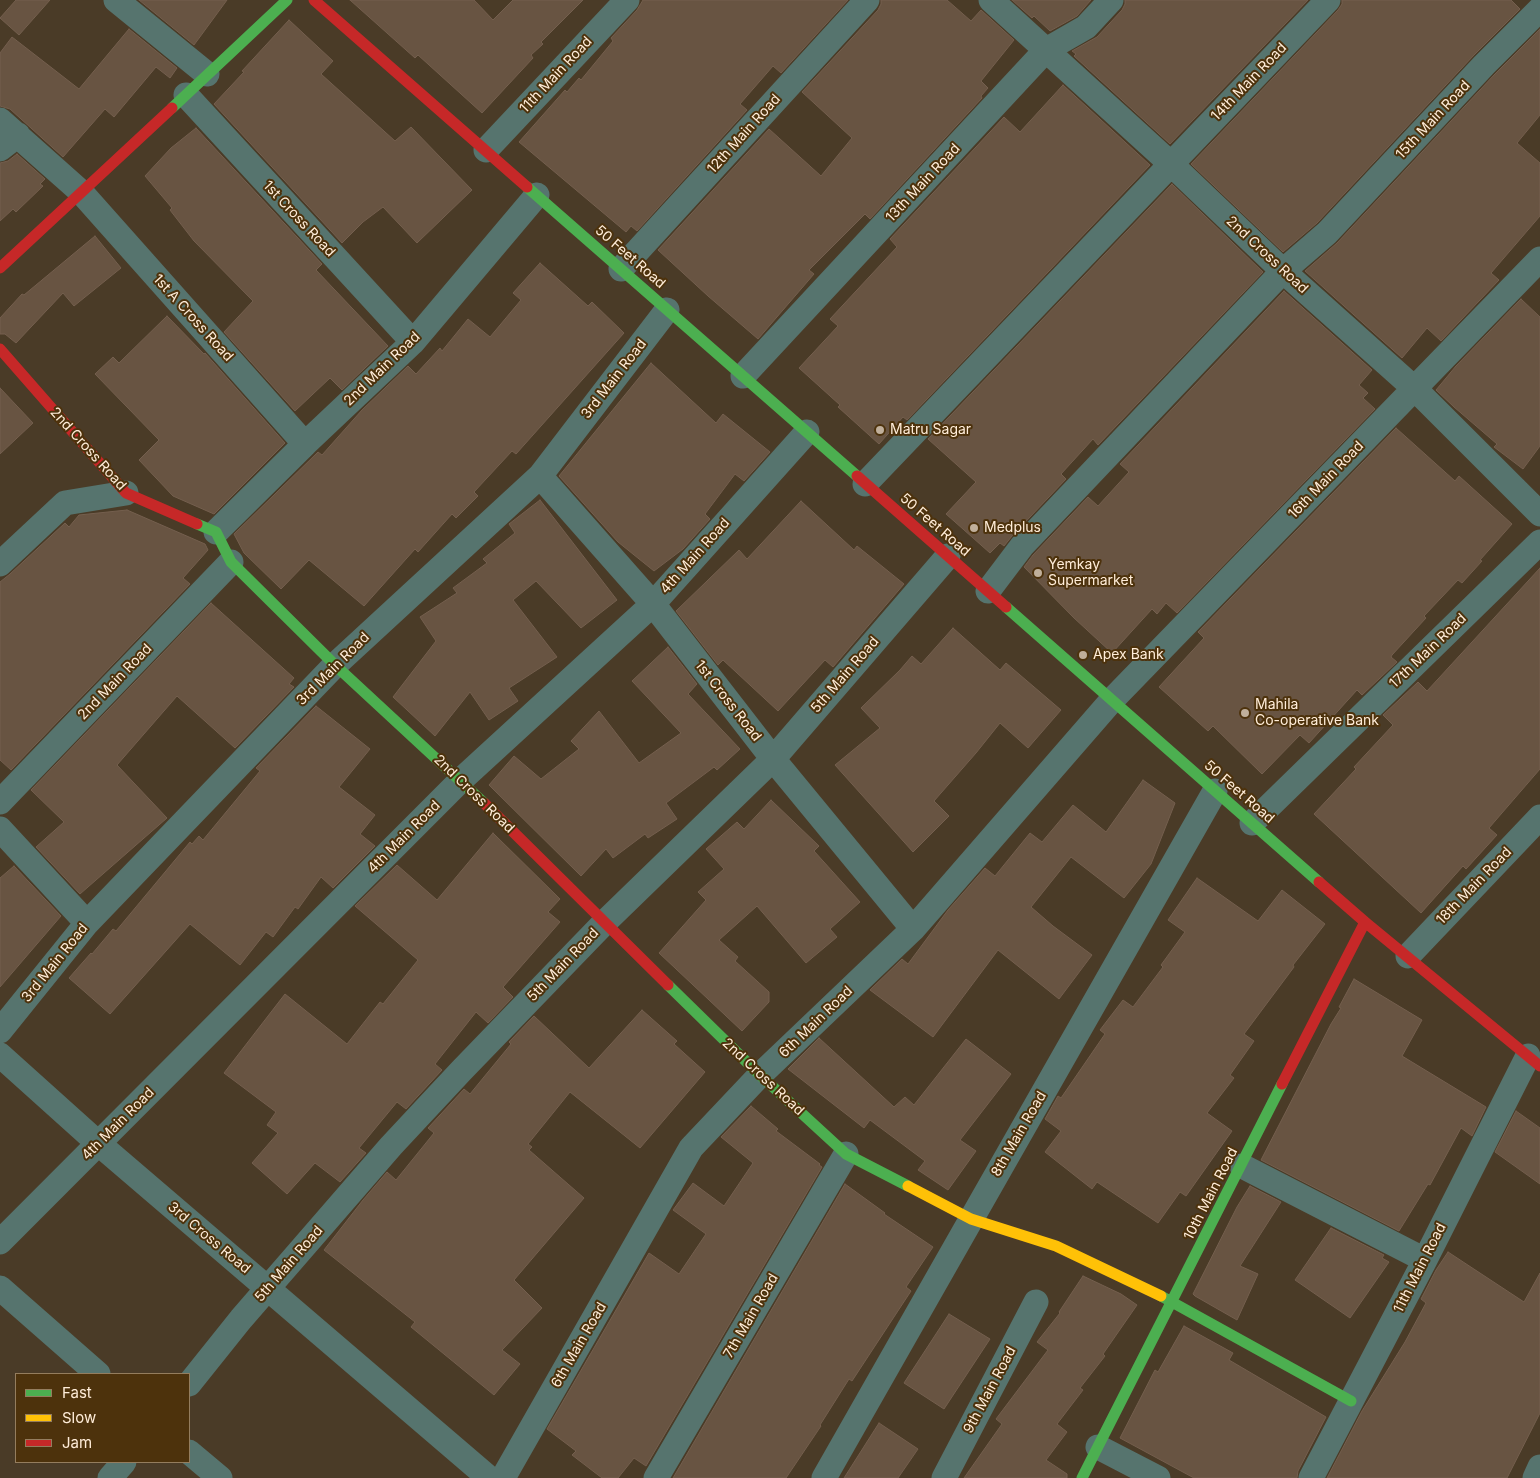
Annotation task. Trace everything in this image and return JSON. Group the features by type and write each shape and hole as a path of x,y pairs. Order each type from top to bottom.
{"street":[{"path":"116,0 207,74"},
{"path":"0,268 287,0"},
{"name":"50 Feet Road","path":"314,0 1365,922 1534,1061"},
{"name":"11th Main Road","path":"486,150 627,0"},
{"name":"12th Main Road","path":"621,269 867,0"},
{"name":"2nd Cross Road","path":"991,0 1170,164 1283,271 1415,388 1540,514"},
{"name":"13th Main Road","path":"743,376 1046,50 1086,26 1111,0"},
{"name":"14th Main Road","path":"865,484 1328,0"},
{"name":"15th Main Road","path":"988,591 1022,546 1283,271 1327,233 1540,9"},
{"name":"1st Cross Road","path":"186,95 413,342"},
{"path":"6,135 81,192"},
{"name":"1st A Cross Road","path":"81,192 305,444"},
{"name":"2nd Main Road","path":"216,532 305,444 413,342 536,195"},
{"name":"16th Main Road","path":"1112,700 1540,259"},
{"name":"3rd Main Road","path":"0,1030 87,924 335,665 540,476 667,310"},
{"name":"2nd Cross Road","path":"0,349 126,493 216,532 230,562 335,665 461,780 760,1075 846,1154 970,1219"},
{"name":"4th Main Road","path":"0,1242 461,780 653,604 807,432"},
{"name":"1st Cross Road","path":"540,476 653,604 772,759 913,929"},
{"path":"0,564 65,503 126,493"},
{"name":"17th Main Road","path":"1252,823 1540,542"},
{"name":"5th Main Road","path":"190,1383 241,1319 391,1146 605,922 772,759 948,556"},
{"name":"2nd Main Road","path":"0,802 230,562"},
{"name":"6th Main Road","path":"503,1478 691,1148 760,1075 913,929 1112,700"},
{"name":"8th Main Road","path":"824,1478 1215,791"},
{"name":"18th Main Road","path":"1408,956 1540,817"},
{"path":"0,829 87,924"},
{"name":"10th Main Road","path":"1082,1478 1365,922"},
{"name":"3rd Cross Road","path":"0,1054 98,1144 489,1478"},
{"name":"11th Main Road","path":"1311,1478 1425,1260 1534,1061"},
{"name":"7th Main Road","path":"656,1478 846,1154"},
{"path":"1242,1166 1425,1260"},
{"path":"970,1219 1056,1246 1173,1302 1351,1401"},
{"path":"0,1288 97,1373"},
{"name":"9th Main Road","path":"944,1478 1036,1302"},
{"path":"1098,1447 1158,1478"},
{"path":"190,1453 220,1478"},
{"path":"110,1478 123,1463"},
{"path":"1535,1478 1540,1467"}],"building":[{"path":"16,0 50,0 19,35 0,18"},
{"path":"139,0 227,0 194,45"},
{"path":"350,0 474,0 493,20 513,0 583,0 541,42 543,44 531,55 533,58 482,113 418,55 415,58"},
{"path":"643,0 848,0 781,73 773,66 740,104 747,110 637,231 631,226 626,232 519,142 565,90 567,92 579,78 581,80 613,41 611,38 637,10"},
{"path":"881,0 947,0 971,21 981,10 1014,40 981,81 988,88 981,96 982,98 870,219 865,214 809,270 814,274 758,339 658,250 769,129 821,176 852,138 802,92 878,10"},
{"path":"1012,0 1091,0 1077,16 1050,31 1034,16 1032,18"},
{"path":"1125,0 1308,0 1170,144 1074,56 1076,54 1072,51 1097,37 1122,10"},
{"path":"1342,0 1511,0 1520,9 1474,55 1317,223 1283,252 1191,164 1338,10"},
{"path":"289,20 333,61 321,74 395,141 411,127 472,190 417,243 383,207 363,222 342,243 214,104"},
{"path":"129,29 177,68 170,78 156,67 114,117 105,109 63,157 10,109 0,106 0,53 12,37 79,89"},
{"path":"1540,29 1540,115 1517,143 1540,163 1540,216 1491,273 1499,280 1441,341 1427,328 1402,358 1305,271 1337,243 1494,75"},
{"path":"1063,85 1150,165 907,420 903,417 879,444 799,368 838,326 830,319 897,247 890,239 1004,117 1020,132"},
{"path":"196,128 322,264 316,270 388,346 342,390 330,378 295,411 224,332 253,301 194,241 170,210 172,208 145,176 171,148"},
{"path":"17,154 45,179 40,184 43,186 16,212 13,209 0,221 0,163 8,161"},
{"path":"1172,184 1263,272 1098,445 1093,439 1061,474 1066,479 1004,546 1000,543 990,553 946,514 976,482 928,439"},
{"path":"95,236 121,268 74,306 63,293 16,343 5,334 0,334 0,318 22,294 24,295"},
{"path":"540,263 588,306 592,302 624,333 516,454 512,451 474,492 478,496 456,518 452,514 418,552 415,549 364,606 309,560 281,589 244,553 234,534 318,452 322,455 362,410 408,366 416,374 440,348 442,351 468,319 490,337 521,300 513,293"},
{"path":"1284,291 1372,370 1359,385 1368,393 1363,398 1375,409 1177,613 1166,603 1157,614 1152,609 1112,653 1074,618 1024,567 1088,497 1098,506 1129,472 1120,464"},
{"path":"1521,299 1540,317 1540,446 1523,469 1494,447 1497,444 1436,390 1456,366"},
{"path":"167,316 205,353 285,443 214,514 173,496 139,460 159,440 95,374 113,357 119,363"},
{"path":"651,363 716,423 723,414 770,452 744,481 735,474 705,514 710,519 683,549 654,571 618,542 559,476"},
{"path":"0,388 33,423 0,454"},
{"path":"1396,428 1455,481 1459,476 1512,524 1462,583 1458,580 1424,616 1426,618 1392,655 1391,657 1397,662 1362,695 1357,690 1309,743 1300,735 1262,774 1213,726 1208,731 1159,687 1204,638 1198,632"},
{"path":"540,500 617,600 581,628 536,581 513,600 557,657 509,688 518,701 489,720 470,692 435,736 393,697 436,641 420,617 457,593 453,588 487,563 483,559 515,533 509,524"},
{"path":"801,501 854,550 857,546 904,584 833,667 825,660 778,711 723,660 718,665 676,611 739,550 747,559"},
{"path":"127,510 205,544 208,550 183,578 190,584 11,770 0,760 0,582 65,523 69,527 79,515"},
{"path":"1540,568 1540,769 1489,828 1497,835 1466,869 1463,866 1421,913 1314,814 1356,769 1354,767 1393,725 1383,715 1418,682 1427,691"},
{"path":"211,603 294,678 289,684 294,687 235,748 177,696 117,765 167,818 80,894 36,847 64,822 31,790"},
{"path":"953,628 1000,670 1006,663 1061,710 1028,748 1000,723 934,801 949,816 913,852 835,765 880,728 861,708 912,656 921,664"},
{"path":"668,647 697,684 688,694 740,749 717,770 714,767 666,803 677,819 648,838 645,834 613,858 606,849 581,876 489,785 514,756 541,779 579,749 571,741 599,711 639,763 681,733 632,681"},
{"path":"316,706 370,749 339,787 375,815 360,834 375,846 333,888 321,877 298,909 295,907 273,937 266,932 240,965 190,924 110,1014 69,978 113,929 116,931 190,842 192,844 199,836 203,840 260,771 256,768"},
{"path":"1143,780 1175,803 1151,864 1124,898 1071,857 1031,907 1092,955 1059,999 998,950 933,1037 870,990 902,959 908,964 948,910 985,868 995,876 1030,833 1042,842 1073,805 1106,832"},
{"path":"771,800 819,846 814,851 860,902 830,929 837,937 806,963 757,906 719,940 738,957 735,961 769,992 769,1002 742,1031 659,953 706,900 698,892 724,869 706,849 737,822 744,829"},
{"path":"493,833 560,899 548,912 560,922 503,987 513,997 488,1023 476,1012 435,1064 442,1070 406,1109 397,1102 359,1148 366,1153 340,1182 315,1163 287,1194 252,1163 278,1133 267,1125 276,1112 224,1073 285,994 347,1044 380,1002 383,1004 418,960 355,906 397,865 437,900"},
{"path":"14,866 61,916 0,987 0,878"},
{"path":"1197,878 1258,921 1282,890 1325,924 1244,1034 1254,1041 1230,1075 1234,1078 1207,1113 1232,1131 1186,1196 1180,1192 1158,1223 1097,1182 1092,1189 1045,1152 1061,1131 1045,1119 1058,1096 1061,1098 1105,1034 1100,1030 1123,1000 1133,1007 1163,967 1161,965 1185,932 1168,920"},
{"path":"1354,979 1422,1020 1402,1056 1486,1107 1472,1136 1461,1128 1430,1185 1428,1184 1399,1231 1261,1160 1341,1008 1339,1007"},
{"path":"642,1010 677,1041 674,1044 705,1072 640,1148 570,1092 528,1144 532,1147 529,1150 584,1198 514,1280 542,1308 502,1350 520,1364 494,1395 411,1327 415,1322 324,1250 387,1172 396,1180 434,1133 428,1128 464,1089 470,1094 511,1044 509,1042 534,1016 589,1068"},
{"path":"819,1038 894,1107 905,1097 914,1105 966,1039 1011,1074 960,1140 976,1151 948,1190 918,1170 925,1161 870,1120 864,1128 788,1069"},
{"path":"751,1106 778,1129 776,1131 822,1167 646,1466 634,1458 618,1478 602,1478 572,1455 576,1451 547,1429 649,1253 679,1274 706,1234 673,1210 693,1183 724,1206 753,1163 721,1137"},
{"path":"1516,1111 1540,1128 1540,1184 1495,1152"},
{"path":"845,1184 884,1214 933,1247 906,1287 911,1291 852,1381 849,1379 821,1426 786,1478 673,1478"},
{"path":"1250,1186 1281,1202 1240,1266 1258,1274 1237,1320 1193,1294 1237,1207"},
{"path":"1331,1228 1384,1255 1382,1258 1389,1262 1350,1318 1295,1280"},
{"path":"1448,1252 1524,1302 1540,1273 1540,1413 1507,1478 1327,1478 1362,1411 1405,1342 1426,1303 1421,1299"},
{"path":"1083,1276 1121,1294 1137,1305 1103,1354 1105,1356 1080,1388 1083,1390 1057,1424 1067,1432 1046,1460 1067,1474 1067,1478 964,1478 1002,1424 996,1419 1048,1350 1037,1342 1060,1313"},
{"path":"949,1314 990,1339 944,1409 904,1383"},
{"path":"1184,1326 1233,1353 1229,1360 1326,1417 1298,1471 1297,1478 1194,1478 1120,1438 1155,1370 1158,1372"},
{"path":"879,1423 918,1449 898,1478 844,1478"}],"traffic: fast":[{"path":"172,108 287,0"},
{"path":"527,187 857,476"},
{"path":"197,524 216,532 231,562 335,665 484,803"},
{"path":"1006,607 1319,882"},
{"path":"668,985 760,1075 846,1154 908,1186"},
{"path":"1082,1478 1282,1084"},
{"path":"1161,1296 1351,1401"}],"traffic: slow":[{"path":"908,1186 971,1219 1056,1246 1161,1296"}],"traffic: jam":[{"path":"314,0 527,187"},
{"path":"0,268 172,108"},
{"path":"0,349 126,493 197,524"},
{"path":"857,476 1006,607"},
{"path":"484,803 668,985"},
{"path":"1319,882 1540,1066"},
{"path":"1282,1084 1365,922"}],"place":[{"name":"Matru Sagar","path":"880,430"},
{"name":"Medplus","path":"974,528"},
{"name":"Yemkay Supermarket","path":"1038,573"},
{"name":"Apex Bank","path":"1083,655"},
{"name":"Mahila Co-operative Bank","path":"1245,713"}]}
